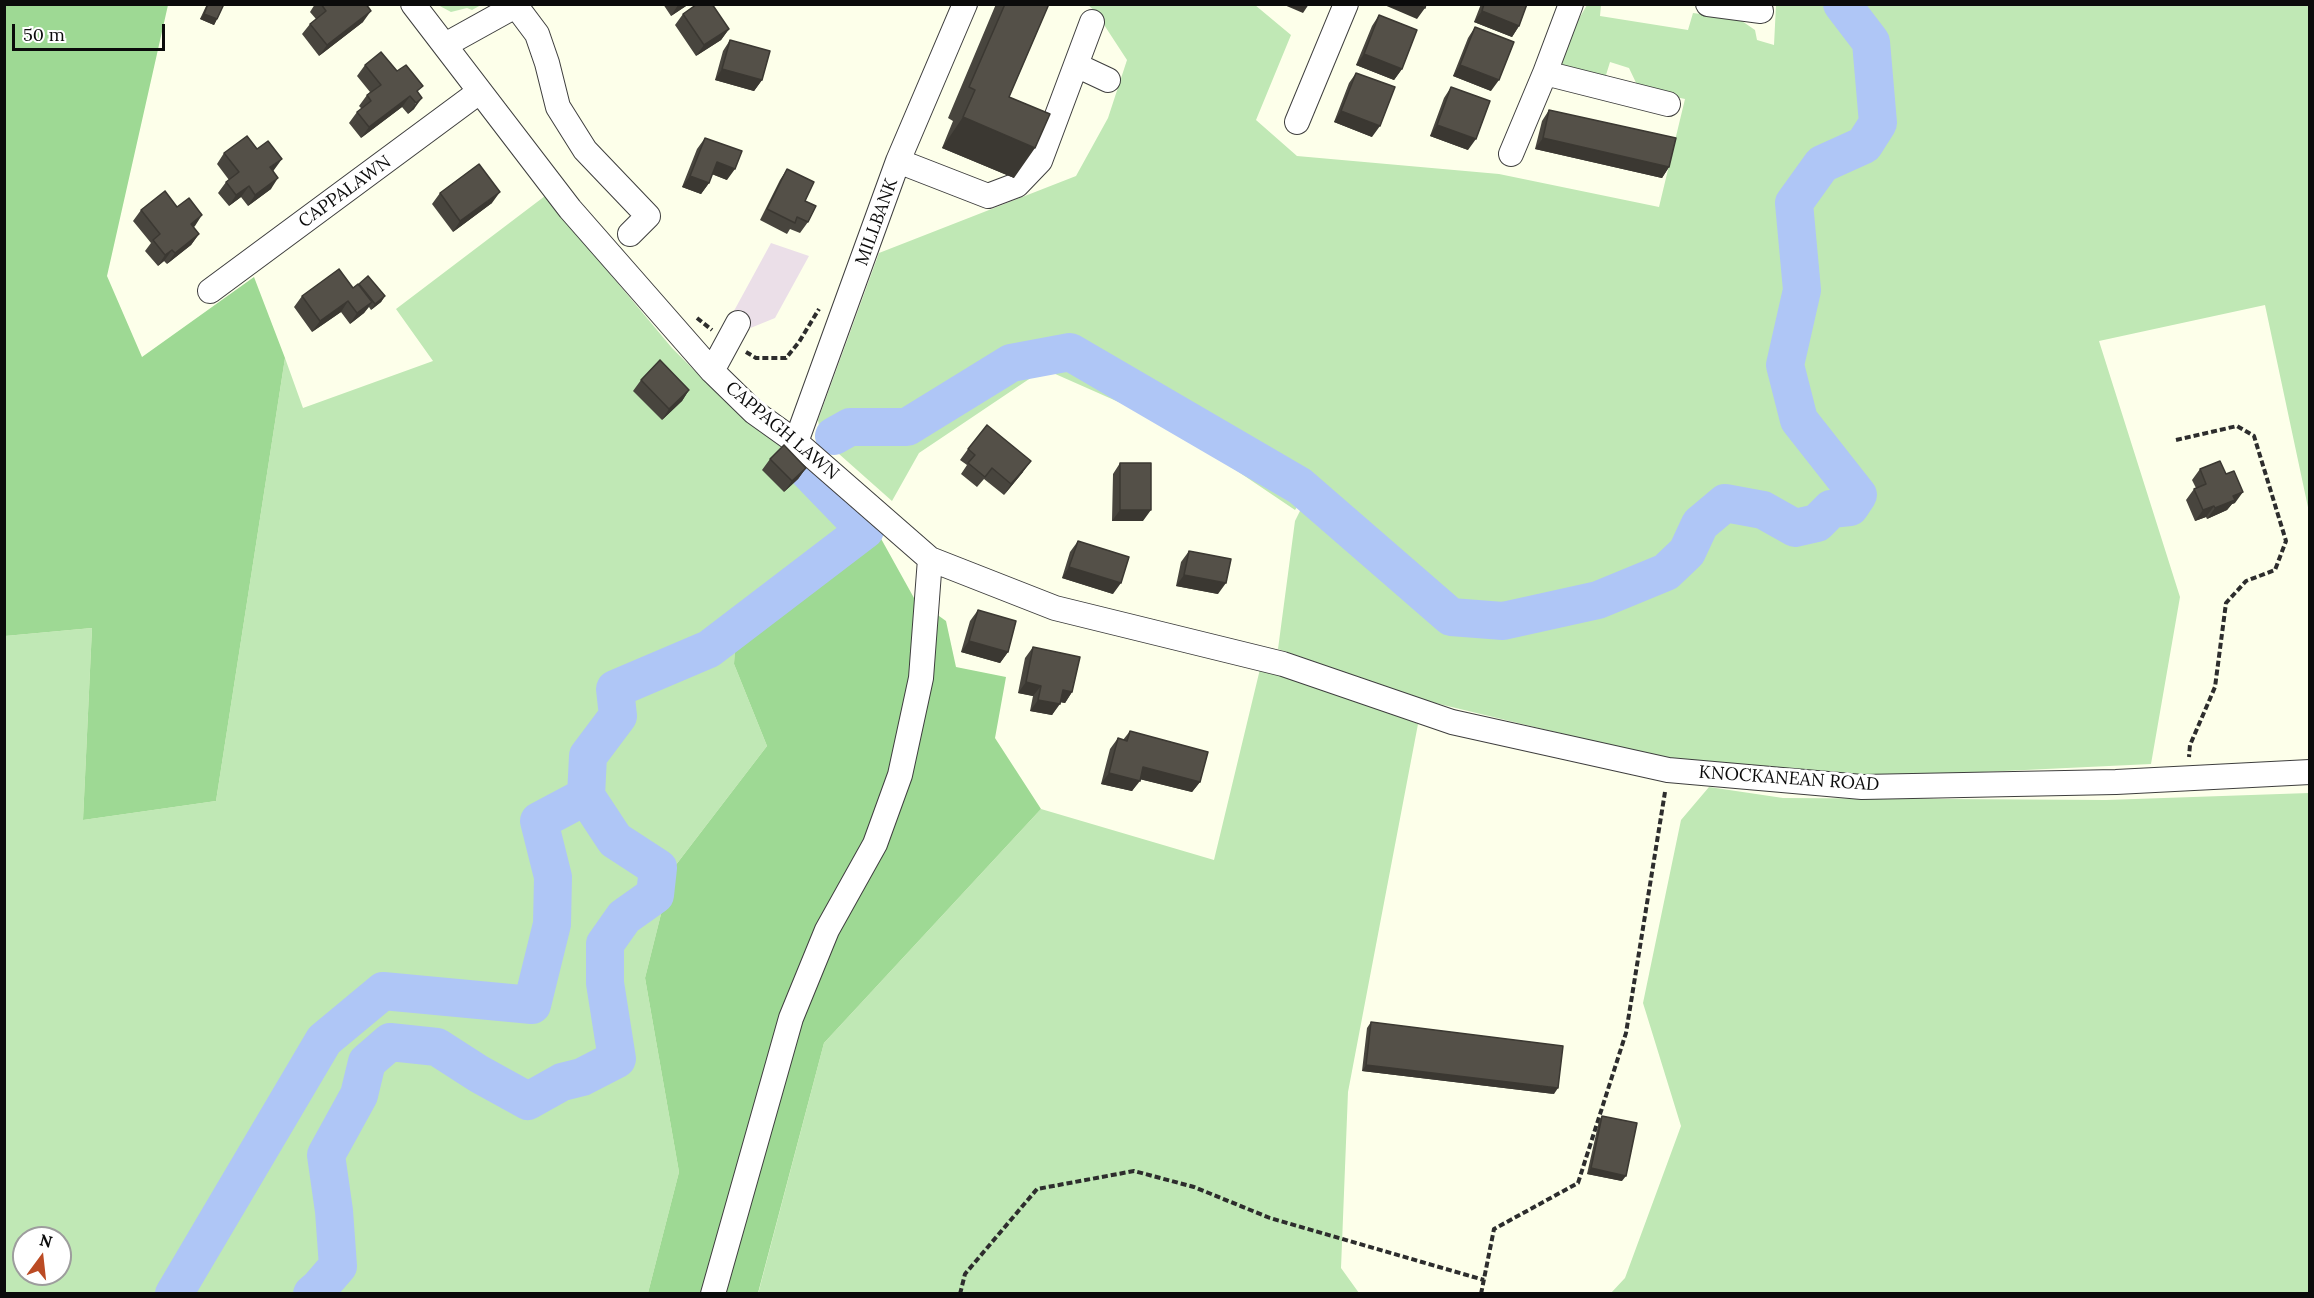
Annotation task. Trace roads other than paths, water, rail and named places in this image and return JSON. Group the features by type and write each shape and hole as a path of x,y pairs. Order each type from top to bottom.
{"street":[{"name":"CAPPAGH LAWN","path":"413,4 570,209 712,372 754,412 796,442 930,559 1055,608 1283,664"},
{"name":"MILLBANK","path":"796,442 898,161 965,4"},
{"path":"1297,122 1346,4"},
{"path":"1511,154 1571,4"},
{"path":"1708,4 1761,11"},
{"path":"445,45 518,5 537,34 548,63 558,107 585,150 648,216 630,234"},
{"path":"898,161 988,196 1017,186 1040,161 1092,22"},
{"path":"1076,65 1108,80"},
{"path":"1545,72 1668,104"},
{"name":"CAPPALAWN","path":"210,291 479,92"},
{"path":"712,372 738,323"},
{"path":"713,1293 791,1018 827,930 875,844 900,775 921,678 930,559"},
{"name":"KNOCKANEAN ROAD","path":"1283,664 1452,722 1668,770 1862,787 2188,778 2310,772"}],"waterway":[{"path":"834,436 850,427 907,427 1011,363 1070,352 1300,486 1451,617 1503,621 1598,600 1666,572 1687,552 1700,524 1725,503 1763,510 1795,528 1817,523 1831,509 1850,507 1858,495 1799,420 1785,365 1802,290 1794,203 1822,164 1864,145 1878,123 1871,42 1842,4"},
{"path":"312,1294 338,1266 334,1211 326,1155 359,1095 367,1062 390,1042 437,1047 528,1101 562,1082 582,1077 617,1059 605,983 605,944 624,917 655,895 658,868 615,840 586,796 588,756 618,716 615,689 709,649 865,530 805,468"},
{"path":"174,1294 324,1040 383,991 532,1005 552,924 553,877 539,821 586,796"}]}
